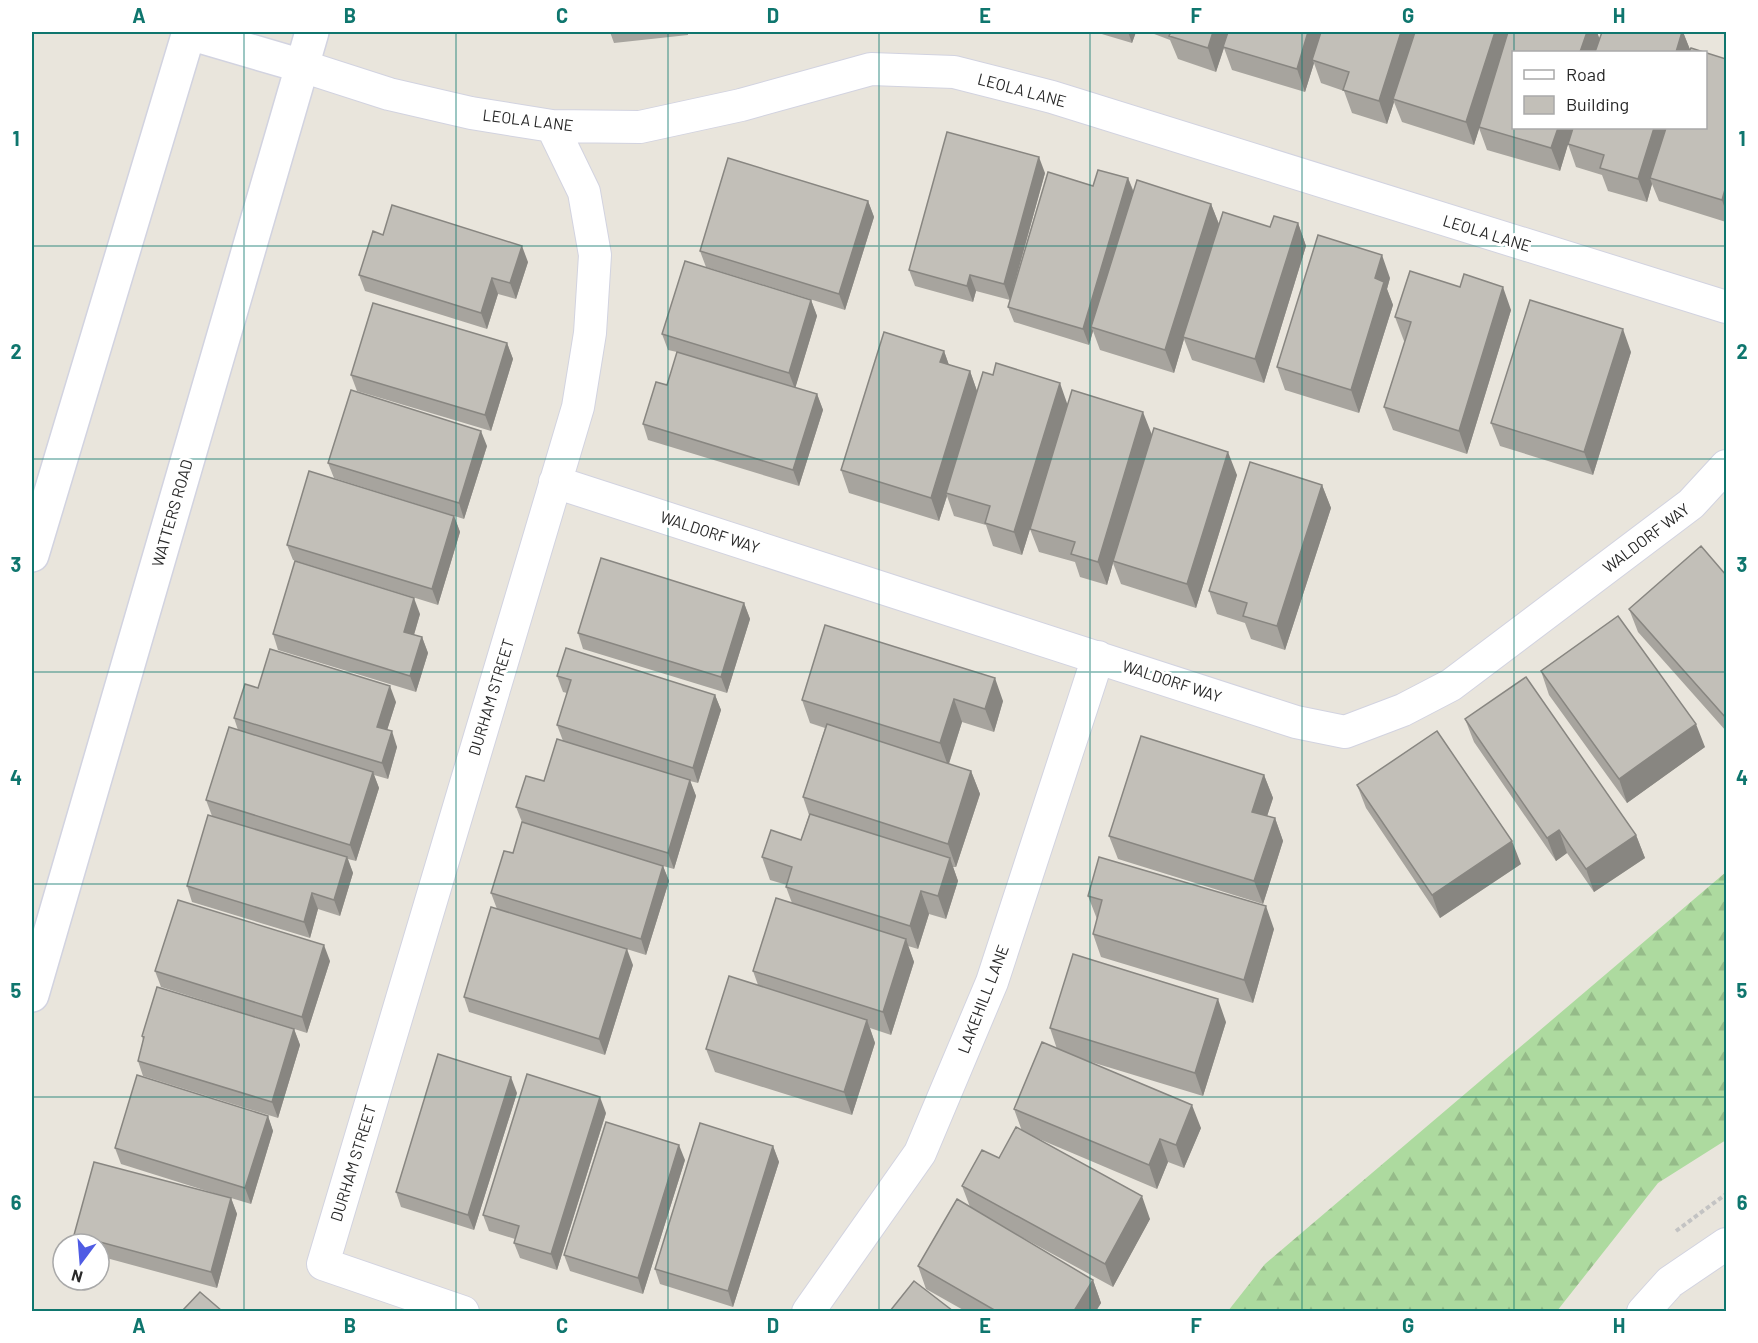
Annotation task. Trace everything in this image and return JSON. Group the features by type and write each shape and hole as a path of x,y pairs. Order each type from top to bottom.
{"main road":[{"path":"32,555 189,32 302,66"},
{"name":"WATTERS ROAD","path":"32,995 312,32"}],"street":[{"name":"LEOLA LANE","path":"302,66 389,94 471,112 552,126 640,127 741,105 871,69 954,72 1052,97 1726,308"},
{"name":"DURHAM STREET","path":"463,1311 323,1264 578,406 590,333 595,255 584,192 552,126"},
{"name":"WALDORF WAY","path":"555,482 1296,722 1345,732 1403,710 1450,685 1691,504 1726,466"},
{"name":"LAKEHILL LANE","path":"808,1311 920,1153 992,982 1098,657"},
{"path":"1642,1311 1670,1282 1726,1244"}],"green space":[{"path":"1726,872 1726,1140 1658,1183 1557,1311 1228,1311 1265,1264"}],"building":[{"path":"1171,32 1213,32 1208,48 1169,36"},
{"path":"1228,32 1308,32 1297,69 1223,47"},
{"path":"1321,32 1401,32 1379,101 1343,90 1349,72 1312,60"},
{"path":"1415,32 1495,32 1466,122 1393,99"},
{"path":"1508,32 1587,32 1580,51 1512,51 1512,129 1558,129 1551,148 1479,127"},
{"path":"1602,32 1682,32 1676,51 1595,51"},
{"path":"1707,53 1726,59 1726,186 1722,200 1650,178 1666,129 1707,129"},
{"path":"1573,129 1654,129 1638,179 1600,168 1604,155 1568,144"},
{"path":"947,132 1039,157 1004,284 970,275 967,286 909,270"},
{"path":"728,158 868,201 839,294 700,251"},
{"path":"1098,170 1128,178 1083,329 1008,307 1048,172 1093,186"},
{"path":"1137,180 1211,204 1165,350 1091,327"},
{"path":"392,205 522,246 510,283 492,278 481,313 359,275 373,231 383,235"},
{"path":"1223,212 1270,227 1274,216 1298,223 1255,359 1183,337"},
{"path":"1318,235 1382,255 1375,278 1384,282 1351,390 1277,367"},
{"path":"685,261 811,300 789,373 662,334"},
{"path":"1410,271 1460,287 1464,274 1503,287 1459,431 1384,407 1411,322 1395,317"},
{"path":"1530,300 1623,329 1584,452 1491,423"},
{"path":"373,303 507,343 485,415 351,375"},
{"path":"884,332 944,351 940,362 970,371 931,498 841,470"},
{"path":"677,352 817,394 793,470 643,424 656,382 667,385"},
{"path":"996,363 1060,383 1014,532 985,523 990,506 946,493 983,372 993,375"},
{"path":"351,390 481,431 459,503 328,463"},
{"path":"1072,390 1143,412 1098,562 1071,554 1075,542 1030,529"},
{"path":"1154,428 1228,452 1187,584 1113,561"},
{"path":"1250,462 1322,485 1277,626 1243,616 1247,603 1209,591"},
{"path":"309,471 454,516 432,589 287,545"},
{"path":"1701,546 1726,575 1726,718 1629,609"},
{"path":"601,558 744,603 721,677 578,633"},
{"path":"295,561 414,598 404,632 422,637 410,676 273,634"},
{"path":"1618,616 1696,724 1619,779 1541,671"},
{"path":"825,625 995,678 985,709 954,699 940,743 802,700"},
{"path":"566,648 715,695 693,768 557,725 571,680 557,676"},
{"path":"270,649 390,686 377,727 392,731 382,763 234,718 245,684 258,688"},
{"path":"1526,677 1636,835 1586,869 1559,830 1547,838 1465,719"},
{"path":"827,724 971,771 948,844 803,797"},
{"path":"229,727 373,772 350,845 206,800"},
{"path":"1437,731 1512,841 1432,895 1357,785"},
{"path":"1141,736 1264,775 1252,812 1275,818 1254,881 1109,836"},
{"path":"557,739 690,780 668,853 516,807 526,776 544,781"},
{"path":"810,814 950,858 938,896 921,891 910,926 786,887 792,867 762,857 771,830 801,840"},
{"path":"208,815 347,857 334,900 312,893 304,922 187,886"},
{"path":"522,822 663,866 641,939 491,893 504,851 513,853"},
{"path":"1099,857 1266,906 1244,980 1093,934 1102,900 1088,896"},
{"path":"776,898 906,939 883,1012 753,971"},
{"path":"178,900 324,945 302,1017 155,971"},
{"path":"491,907 627,949 599,1039 464,997"},
{"path":"1073,954 1218,999 1195,1073 1050,1028"},
{"path":"729,976 867,1020 844,1092 706,1049"},
{"path":"157,987 294,1029 272,1102 138,1061 144,1037 142,1036"},
{"path":"1042,1042 1192,1105 1176,1145 1160,1139 1149,1165 1014,1109"},
{"path":"438,1054 511,1077 468,1215 396,1192"},
{"path":"527,1074 600,1097 551,1254 514,1243 519,1226 483,1215"},
{"path":"137,1075 268,1116 245,1188 115,1148"},
{"path":"606,1122 679,1145 638,1278 564,1255"},
{"path":"700,1123 773,1146 728,1291 655,1269"},
{"path":"1016,1127 1142,1196 1105,1264 962,1186 982,1150 999,1158"},
{"path":"94,1162 231,1198 211,1272 111,1245 111,1232 75,1232"},
{"path":"957,1199 1093,1280 1074,1311 996,1311 918,1266"},
{"path":"914,1281 953,1311 890,1311"},
{"path":"200,1292 222,1311 182,1311"}]}
